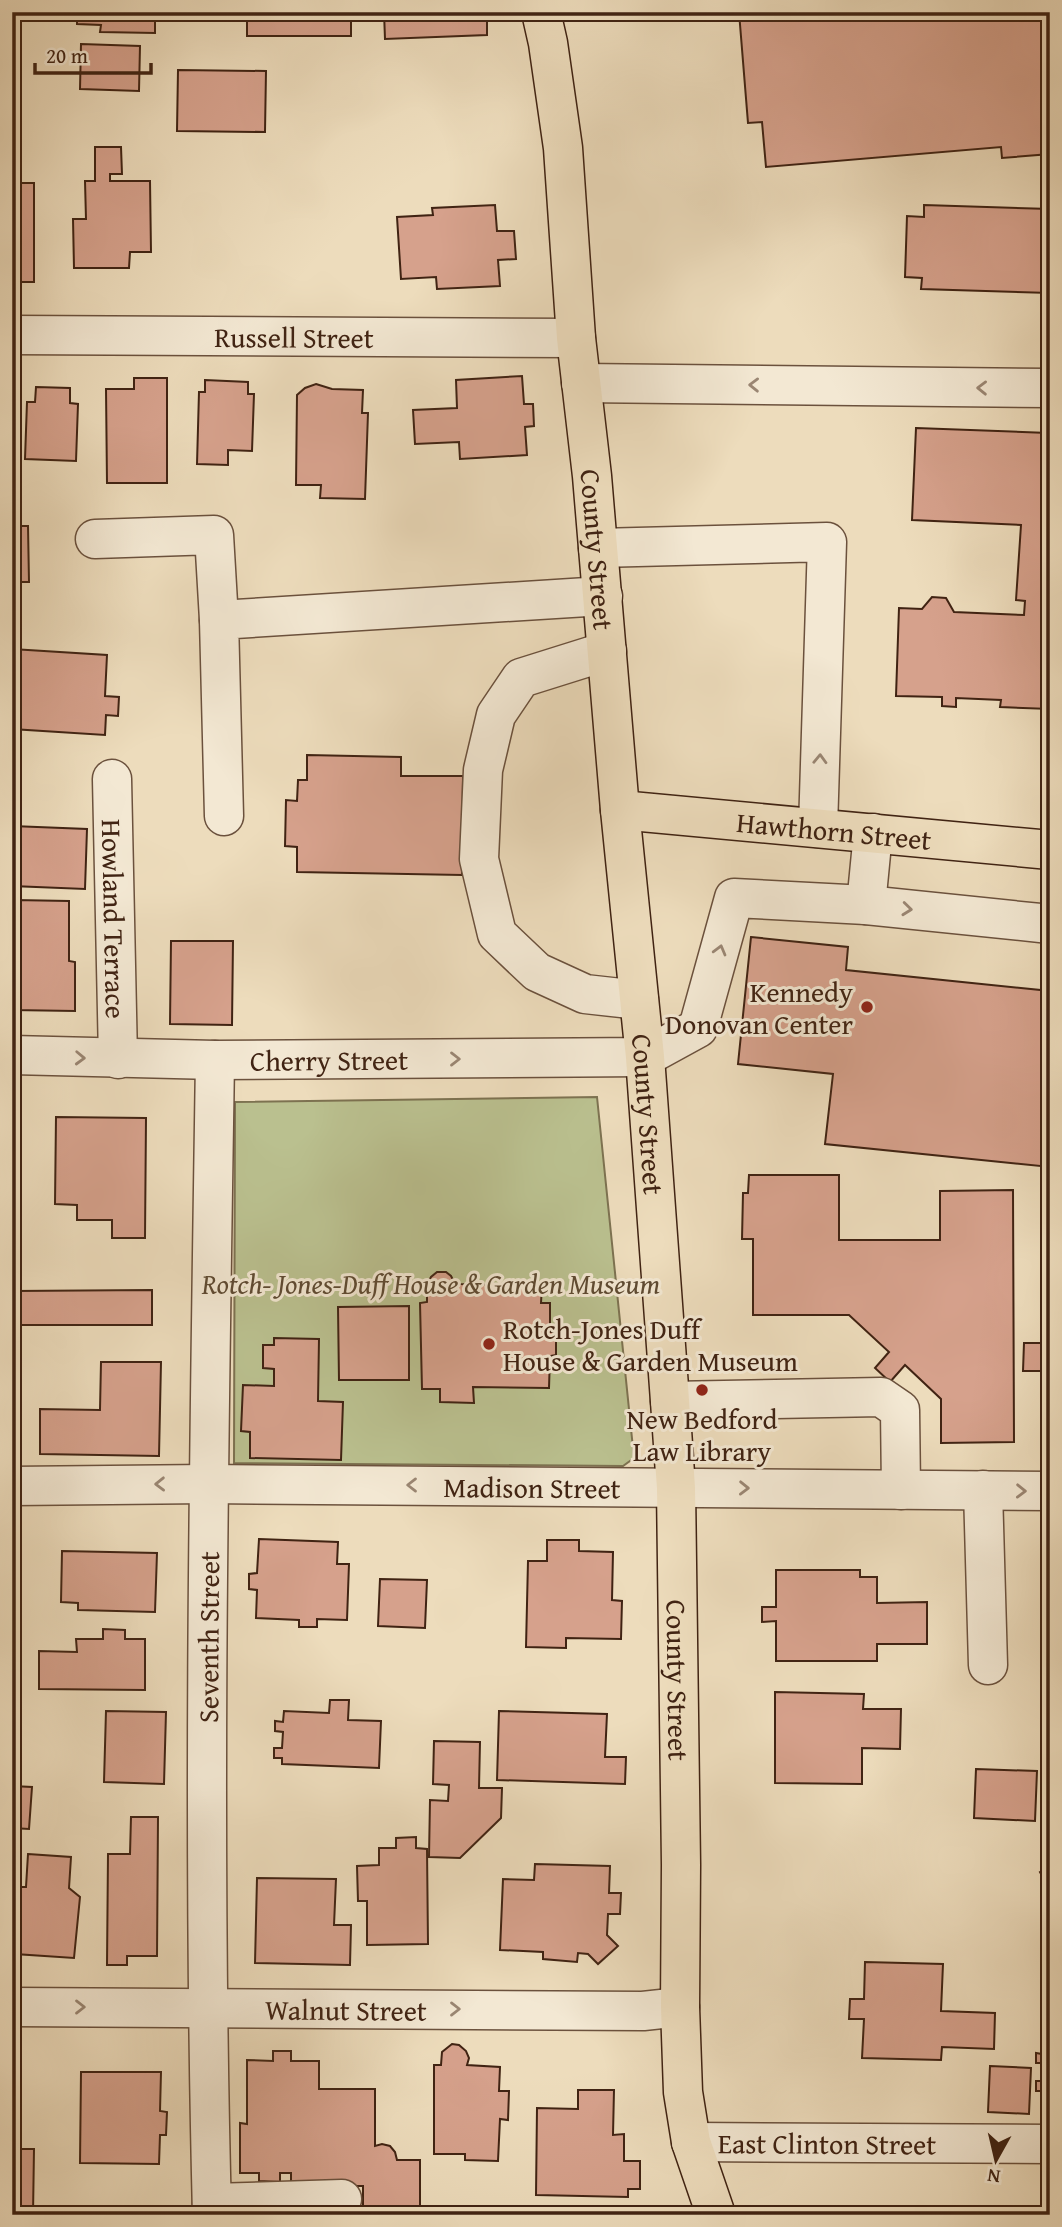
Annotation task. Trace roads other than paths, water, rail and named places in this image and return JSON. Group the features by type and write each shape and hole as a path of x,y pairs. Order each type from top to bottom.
{"main road":[{"name":"County Street","path":"541,12 563,148 576,338 603,596 620,810 645,1057 676,1488 683,2092 691,2142 716,2215"},
{"name":"Hawthorn Street","path":"620,810 1050,850"}],"street":[{"name":"Russell Street","path":"12,335 576,338"},
{"path":"581,383 1050,388"},
{"path":"95,539 214,535 224,816"},
{"path":"598,548 827,542 818,828"},
{"path":"219,620 603,596"},
{"path":"607,651 521,678 496,715 483,770 479,859 497,934 537,972 585,994 639,1000"},
{"name":"Howland Terrace","path":"112,779 118,1059"},
{"path":"866,905 873,833"},
{"path":"645,1057 698,1028 734,898 866,905 1050,924"},
{"name":"Cherry Street","path":"12,1055 215,1060 645,1057"},
{"name":"Seventh Street","path":"212,2209 207,2007 208,1484 215,1060"},
{"path":"670,1401 881,1397 900,1410 901,1490"},
{"name":"Madison Street","path":"12,1486 208,1484 1050,1491"},
{"path":"983,1490 989,1665"},
{"name":"Walnut Street","path":"12,2007 643,2011 680,2007"},
{"name":"East Clinton Street","path":"691,2142 1050,2144"},
{"path":"212,2209 342,2199"}],"place":[{"name":"Kennedy Donovan Center","path":"867,1007"},
{"name":"Rotch-Jones Duff House & Garden Museum","path":"489,1344"},
{"name":"New Bedford Law Library","path":"702,1390"}],"park label":[{"name":"Rotch- Jones-Duff House & Garden Museum","path":"431,1283"}]}
